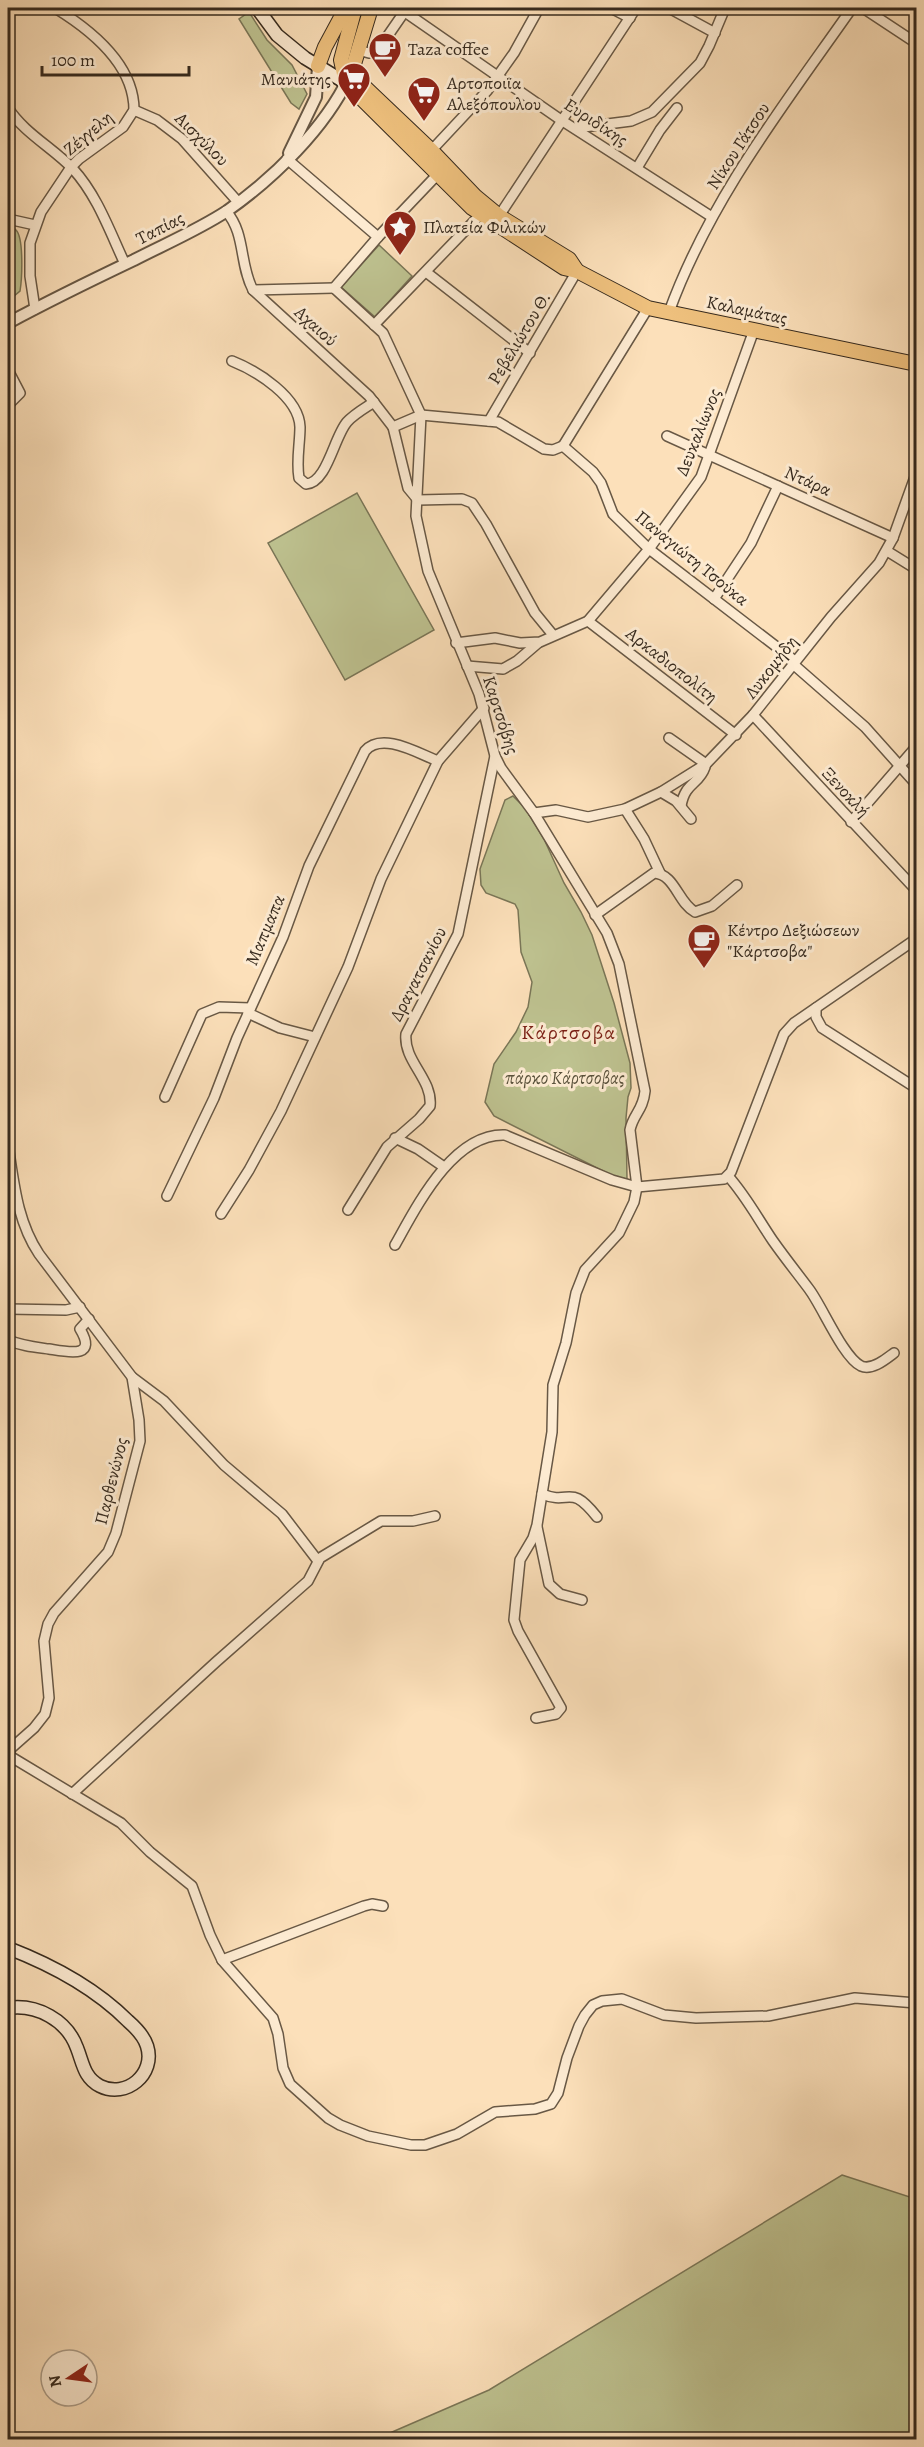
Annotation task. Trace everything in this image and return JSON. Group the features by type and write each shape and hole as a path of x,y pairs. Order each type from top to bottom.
{"main road":[{"name":"Καλαμάτας","path":"257,8 277,36 318,66 346,75 427,154 476,197 500,216 569,259 577,271"},
{"path":"318,66 325,47 346,8"},
{"path":"346,75 342,52 355,8"},
{"path":"346,75 358,50 371,8"},
{"name":"Καλαμάτας","path":"427,154 438,174 480,215 564,268 577,271 648,308 916,364"},
{"path":"8,1948 51,1965 114,2007 145,2040 149,2054 146,2069 141,2077 130,2086 116,2090 101,2087 87,2074 74,2041 59,2022 38,2010 8,2008"}],"street":[{"name":"Ζέγγελη","path":"35,309 29,262 35,225 41,212 71,167 123,128 134,110 131,86 124,73 96,38 55,8"},
{"path":"65,14 74,8"},
{"path":"427,154 480,100 498,76 539,8"},
{"path":"611,8 630,18"},
{"path":"500,216 636,8"},
{"path":"669,8 715,33"},
{"path":"576,128 631,122 648,115 700,63 725,8"},
{"name":"Νίκου Γάτσου","path":"669,312 684,272 737,172 852,8"},
{"path":"862,8 916,43"},
{"path":"358,50 369,53 378,50 406,10"},
{"name":"Ευριδίκης","path":"406,10 561,120 712,217"},
{"name":"Ταπίας","path":"286,159 316,97 318,66"},
{"name":"Ταπίας","path":"8,323 179,238 226,211 310,136 346,75"},
{"path":"8,108 28,130 71,167 92,197 125,264"},
{"path":"637,168 660,130 677,108"},
{"name":"Αισχύλου","path":"134,110 157,120 182,139 238,202"},
{"path":"286,159 378,237"},
{"path":"253,290 334,288 378,237 438,174"},
{"name":"Αχαιού","path":"226,211 236,225 248,279 253,290 374,402 393,427"},
{"path":"374,325 480,215"},
{"path":"8,219 35,225"},
{"name":"Ρεβελιώτου Θ.","path":"489,421 577,271"},
{"path":"426,272 530,353"},
{"name":"Καρτσόβης","path":"334,288 383,333 422,416 417,521 428,571 484,708 495,756 501,768 534,813 607,933 619,964 645,1091 642,1107 632,1122 630,1130 637,1187"},
{"path":"553,635 535,613 486,524 471,503 462,500 418,500 408,488 393,427 422,416 498,422 544,449 553,450 562,446 648,308"},
{"path":"8,314 35,309"},
{"name":"Δευκαλίωνος","path":"588,621 649,549 701,477 754,330"},
{"path":"232,361 250,368 284,395 294,408 300,425 297,470 299,478 306,484 315,482 320,477 346,423 374,402"},
{"path":"8,370 20,393 8,405"},
{"name":"Ντάρα","path":"667,436 892,538"},
{"name":"Παναγιώτη Τσούκα","path":"562,446 593,472 601,483 613,514 649,549 794,662 865,728 916,784"},
{"name":"Λυκομήδη","path":"706,764 753,716 794,662 887,551 916,474"},
{"path":"714,599 751,543 778,486"},
{"path":"887,551 916,569"},
{"path":"467,666 503,669 518,661 540,642 588,621"},
{"name":"Αρκαδιοπολίτη","path":"588,621 736,735"},
{"path":"456,643 495,638 520,643 540,642"},
{"path":"221,1214 249,1170 275,1121 348,967 381,879 438,761 484,708"},
{"name":"Ξενοκλή","path":"753,716 916,890"},
{"path":"669,738 706,764"},
{"name":"Μαπμαπα","path":"167,1196 214,1098 249,1011 283,937 309,866 365,751 372,745 387,743 438,761"},
{"path":"851,822 898,765 916,747"},
{"name":"Δραγατσανίου","path":"348,1210 373,1166 395,1138 419,1119 430,1106 430,1097 426,1087 407,1052 406,1034 458,934 495,756"},
{"path":"534,813 556,810 588,817 624,809 661,792 706,764"},
{"path":"681,806 685,790 703,772 706,764"},
{"path":"661,792 681,806 692,819"},
{"path":"624,809 644,839 660,873 695,912 712,906 737,885"},
{"path":"595,915 651,874 660,873"},
{"path":"395,1245 418,1205 444,1167 470,1146 491,1137 506,1135 612,1180 637,1187 719,1180 728,1176 784,1034 794,1023 916,939"},
{"path":"165,1097 202,1014 219,1007 249,1011 280,1028 315,1037"},
{"path":"816,1008 816,1017 822,1028 916,1088"},
{"path":"395,1138 418,1149 444,1167"},
{"name":"Παρθενώνος","path":"8,1145 18,1206 28,1235 132,1377 140,1441 116,1533 108,1552 54,1613 48,1624 44,1641 49,1688 48,1705 39,1723 8,1753"},
{"path":"728,1176 752,1205 772,1239 810,1290 842,1344 856,1362 870,1367 894,1353"},
{"path":"536,1718 556,1714 561,1708 514,1620 520,1560 533,1538 537,1525 552,1424 553,1385 566,1343 576,1293 585,1269 604,1250 624,1223 634,1202 637,1187"},
{"path":"8,1309 66,1311 80,1307"},
{"path":"8,1340 35,1348 72,1353 81,1351 86,1338 80,1329 89,1319"},
{"path":"132,1377 164,1401 224,1465 282,1514 318,1561"},
{"path":"542,1494 557,1499 570,1495 578,1497 597,1516"},
{"path":"72,1794 224,1654 308,1581 318,1561 381,1521 412,1521 435,1516"},
{"path":"537,1525 549,1584 560,1594 582,1600"},
{"path":"8,1753 121,1823 150,1852 192,1886 222,1960 273,2018 283,2068 290,2084 340,2125 368,2136 411,2145 442,2140 495,2112 535,2109 551,2104 558,2093 567,2058 579,2026 589,2010 602,2001 622,1999 664,2015 696,2018 768,2016 855,1998 916,2003"},
{"path":"222,1960 364,1906 372,1904 383,1906"}],"green space":[{"path":"249,12 267,40 292,65 307,94 299,109 291,103 239,19"},
{"path":"8,225 19,234 22,259 20,291 8,301"},
{"path":"379,245 412,276 375,317 341,287"},
{"path":"357,493 434,630 345,680 268,543"},
{"name":"πάρκο Κάρτσοβας","path":"513,796 525,808 544,839 564,883 581,912 592,935 614,1003 630,1063 631,1088 626,1118 627,1179 615,1177 494,1116 485,1102 494,1064 516,1032 528,1007 532,982 521,952 518,910 515,904 486,893 481,885 480,869 505,800"},
{"path":"842,2175 916,2199 916,2430 914,2439 376,2439 489,2390"}],"place":[{"name":"Taza coffee","path":"385,78"},
{"name":"Μανιάτης","path":"354,108"},
{"name":"Αρτοποιϊα Αλεξόπουλου","path":"424,122"},
{"name":"Πλατεία Φιλικών","path":"400,256"},
{"name":"Κέντρο Δεξιώσεων \"Κάρτσοβα\"","path":"704,969"}],"district":[{"name":"Κάρτσοβα","path":"569,1032"}]}
